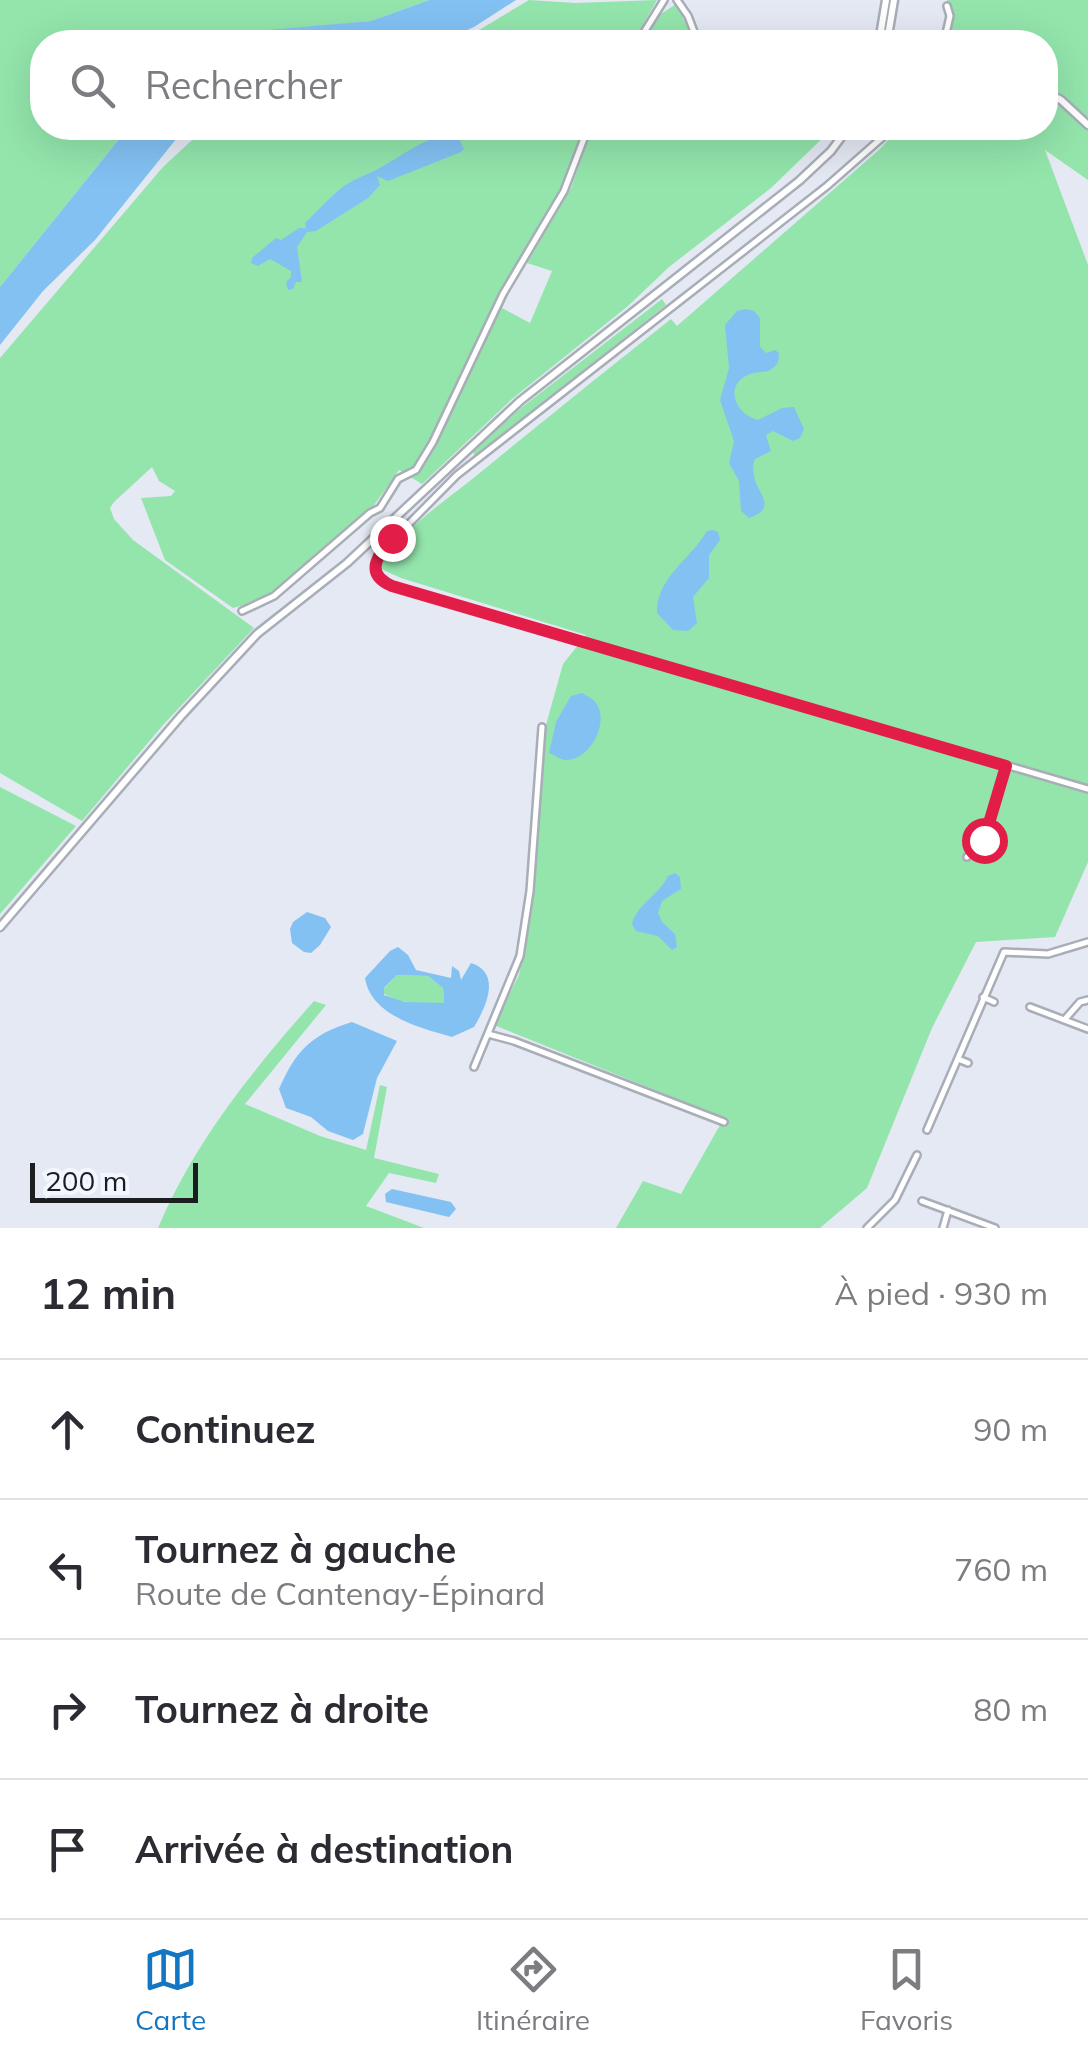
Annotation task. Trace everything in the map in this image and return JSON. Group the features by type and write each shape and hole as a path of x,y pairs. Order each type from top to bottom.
{"main road":[{"path":"882,30 886,0"},
{"path":"890,30 894,0"},
{"path":"1058,99 1088,125"},
{"path":"0,927 239,650 347,562 520,401 799,181 839,140"}],"street":[{"path":"645,30 664,0"},
{"path":"677,0 693,30"},
{"path":"947,6 950,16 947,30"},
{"path":"242,611 274,596 302,574 380,508 398,480 416,470 504,294 564,191 583,140"},
{"path":"879,140 827,186 457,475 378,556 376,574 392,586 1088,790"},
{"path":"474,1068 520,956 530,891 542,727"},
{"path":"967,857 984,840 1006,766"},
{"path":"927,1130 1004,952 1048,954 1088,942"},
{"path":"983,997 994,1002"},
{"path":"1066,1018 1080,1002 1088,1000"},
{"path":"1030,1007 1066,1018 1088,1030"},
{"path":"488,1034 724,1122"},
{"path":"958,1059 968,1063"},
{"path":"867,1228 896,1200 917,1155"},
{"path":"922,1201 996,1228"},
{"path":"943,1228 948,1210"}],"green space":[{"path":"0,0 429,0 371,21 284,30 30,30 30,140 118,140 0,287"},
{"path":"529,0 657,0 640,30 479,30"},
{"path":"947,0 1088,0 1088,180 1045,150 1088,265 1088,862 1055,937 976,942 932,1028 867,1188 820,1228 616,1228 643,1181 681,1194 724,1118 494,1025 519,975 531,914 541,743 563,664 586,635 401,578 383,570 381,565 422,519 671,319 677,326 888,140 1058,140 1058,30 950,30 952,22"},
{"path":"676,4 689,30 651,30 661,14"},
{"path":"192,140 580,140 558,200 505,290 509,293 502,308 530,323 552,271 527,263 571,188 588,140 821,140 771,188 669,267 628,306 512,399 422,484 399,470 372,508 266,599 233,608 165,560 141,498 171,496 175,491 159,481 152,467 114,502 110,508 114,519 133,540 254,628 163,725 82,821 0,773 0,358 163,167"},
{"path":"662,299 666,305 475,457 475,449 521,408"},
{"path":"0,787 76,826 0,914"},
{"path":"397,975 428,976 443,988 444,1004 403,1001 381,992"},
{"path":"314,1001 326,1005 245,1104 320,1136 366,1150 380,1085 387,1087 374,1158 439,1174 436,1183 389,1173 366,1206 424,1228 158,1228 207,1136"}],"water":[{"path":"429,0 516,0 467,30 268,30 371,21"},
{"path":"118,140 175,140 95,240 43,291 0,345 0,287"},
{"path":"460,140 464,149 388,181 377,176 380,185 368,198 316,231 307,232 297,247 302,282 296,282 293,289 288,290 286,282 291,271 270,259 258,266 251,263 276,238 281,240 299,228 306,228 305,223 344,186 424,143"},
{"path":"746,309 760,318 760,347 766,353 779,353 773,368 750,374 736,385 738,406 758,420 782,408 794,407 804,429 800,438 793,441 773,431 766,435 771,451 755,459 753,469 764,507 749,518 741,511 739,481 729,463 734,441 720,400 729,368 725,325 737,311"},
{"path":"713,530 720,540 709,555 709,578 693,597 697,623 688,631 673,630 657,613 662,590 707,531"},
{"path":"582,693 600,711 599,730 582,754 563,759 549,753 556,722 571,696"},
{"path":"675,873 680,877 681,889 662,901 658,913 675,934 677,947 672,950 658,936 636,931 632,924 643,905"},
{"path":"307,912 325,918 331,927 311,953 292,943 290,929"},
{"path":"398,947 416,970 451,978 452,966 459,971 461,980 471,963 481,968 489,991 474,1027 452,1037 399,1018 377,1002 365,978","holes":["397,975 428,976 443,988 444,1003 405,1002 384,995 384,988"]},
{"path":"352,1022 397,1041 377,1078 363,1134 353,1140 286,1108 279,1089 306,1046"},
{"path":"392,1189 451,1202 456,1209 449,1217 386,1202 385,1194"}],"route":[{"path":"392,538 374,568 378,578 392,586 1006,766 984,840"}]}
